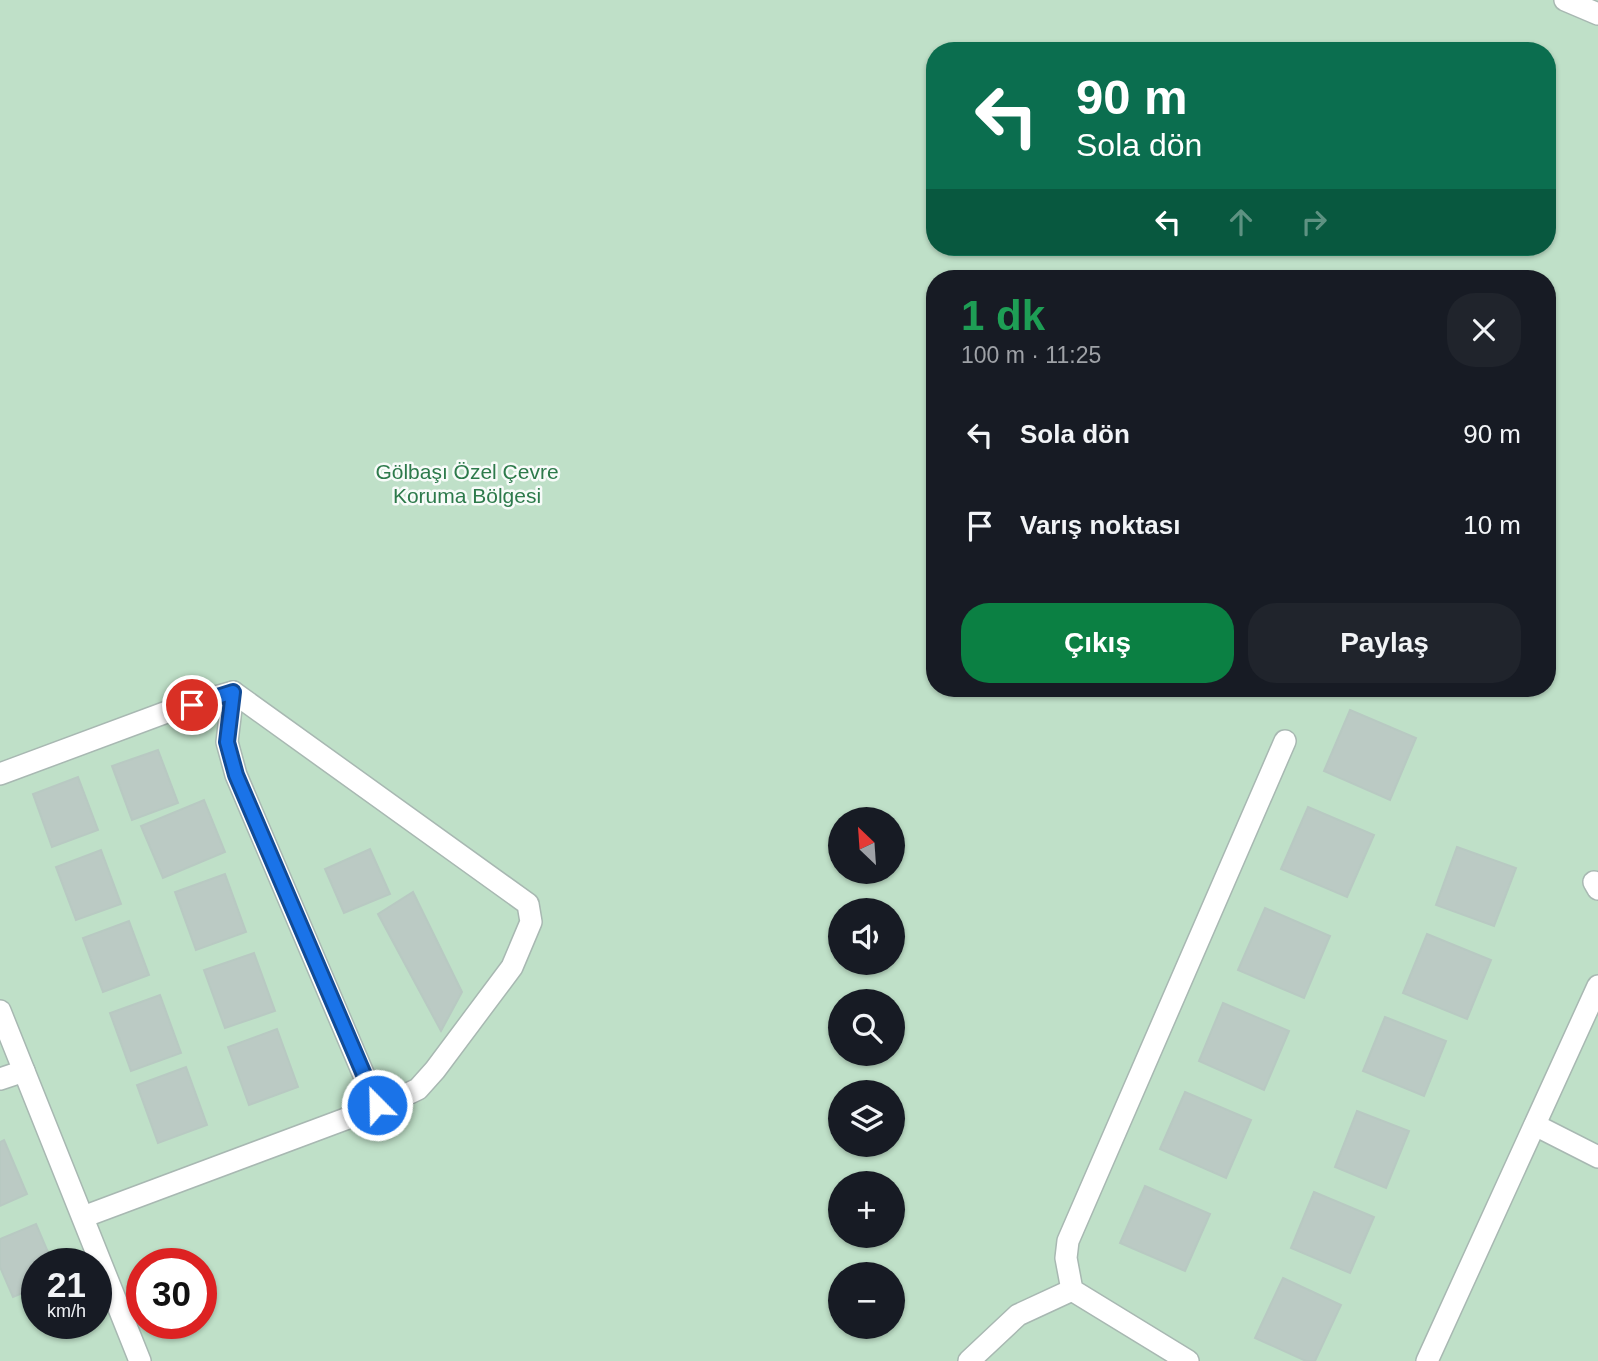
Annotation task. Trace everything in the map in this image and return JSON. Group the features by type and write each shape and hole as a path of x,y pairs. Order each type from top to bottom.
{"street":[{"path":"1564,0 1598,14"},
{"path":"0,774 183,706 233,692"},
{"path":"233,692 227,742 236,775 377,1105"},
{"path":"83,1217 391,1102 418,1088 448,1056 512,967 531,922 528,904 233,692"},
{"path":"1188,1361 1072,1290 1066,1258 1068,1241 1285,741"},
{"path":"1427,1361 1598,986"},
{"path":"0,1011 83,1217 134,1359"},
{"path":"0,1079 24,1070"},
{"path":"1535,1125 1598,1157"},
{"path":"969,1361 1018,1315 1072,1290"}],"green space":[{"name":"Gölbaşı Özel Çevre Koruma Bölgesi","path":"0,0 1598,0 1598,1361 0,1361"}],"building":[{"path":"1350,710 1416,738 1390,800 1324,771"},
{"path":"158,750 178,803 132,820 112,766"},
{"path":"78,777 98,830 52,847 33,794"},
{"path":"204,800 225,852 163,878 141,826"},
{"path":"1308,807 1374,835 1347,897 1281,869"},
{"path":"1457,847 1516,868 1494,926 1436,905"},
{"path":"370,849 390,894 344,913 325,869"},
{"path":"101,850 121,904 76,920 56,867"},
{"path":"225,874 246,932 196,950 175,892"},
{"path":"413,892 462,992 441,1031 378,914"},
{"path":"1265,908 1330,936 1304,998 1238,970"},
{"path":"129,921 149,975 103,992 83,938"},
{"path":"1427,934 1491,960 1467,1019 1403,993"},
{"path":"254,953 275,1011 225,1028 204,970"},
{"path":"160,995 181,1053 131,1071 110,1013"},
{"path":"1223,1003 1289,1031 1264,1090 1199,1061"},
{"path":"1385,1017 1446,1041 1424,1096 1363,1071"},
{"path":"277,1029 298,1087 249,1105 228,1047"},
{"path":"186,1067 207,1125 158,1143 137,1085"},
{"path":"1185,1092 1251,1120 1226,1178 1160,1149"},
{"path":"1357,1111 1409,1131 1386,1188 1335,1167"},
{"path":"4,1140 27,1194 0,1206 0,1142"},
{"path":"1145,1186 1210,1214 1185,1271 1120,1243"},
{"path":"1314,1192 1374,1217 1350,1273 1291,1248"},
{"path":"36,1224 46,1248 21,1248 21,1294 13,1297 0,1267 0,1239"},
{"path":"1283,1278 1341,1305 1315,1361 1306,1361 1255,1338"}],"route":[{"path":"192,705 233,692 227,742 236,775 377,1105"}]}
